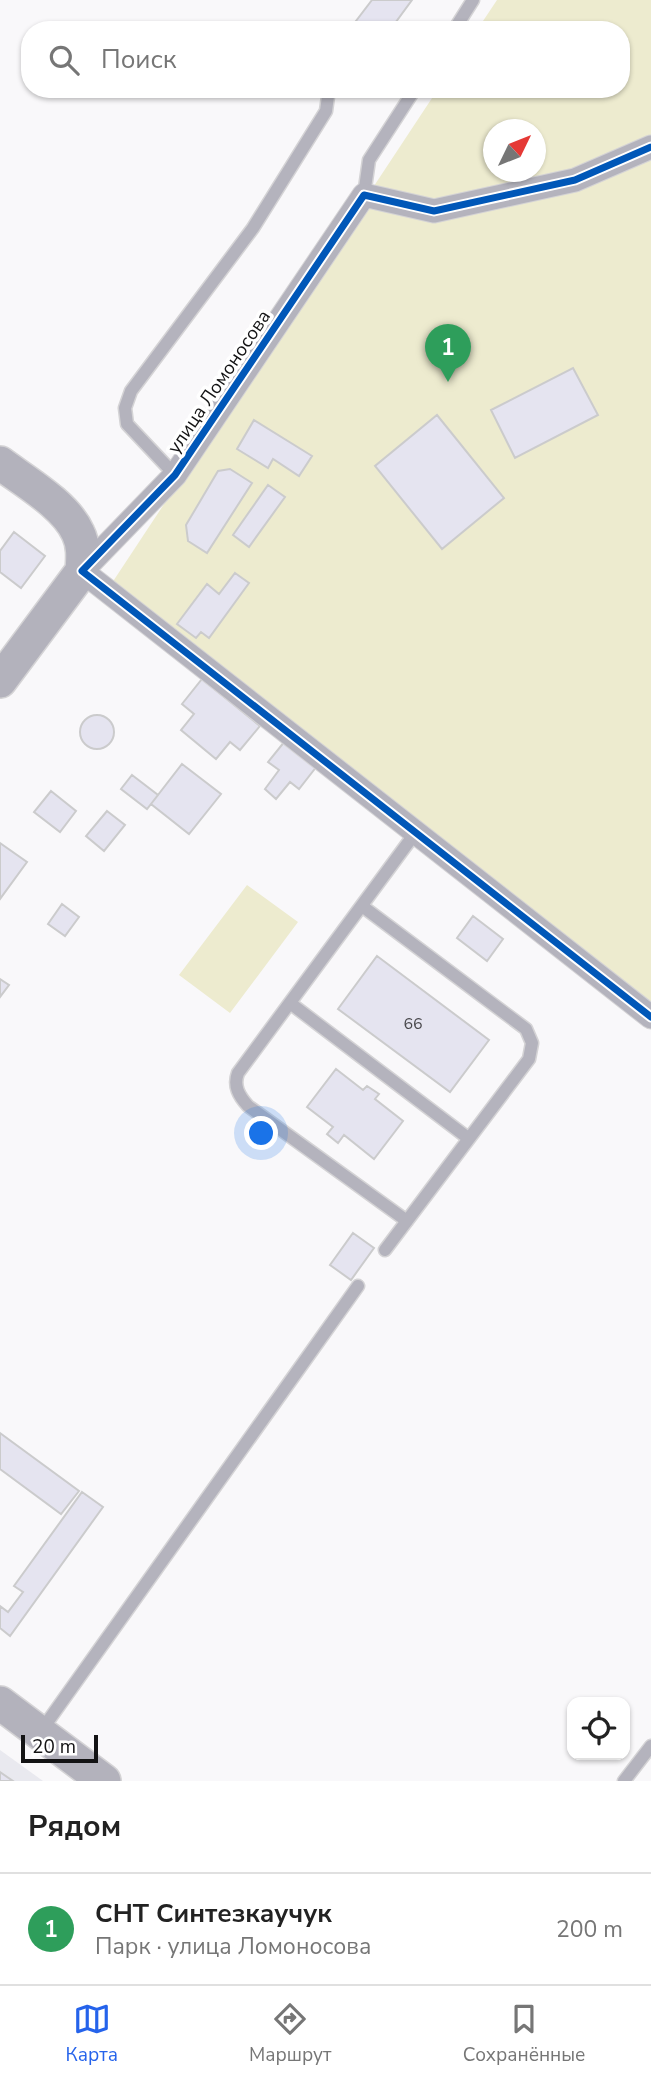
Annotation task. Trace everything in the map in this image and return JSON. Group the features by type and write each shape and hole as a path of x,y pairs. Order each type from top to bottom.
{"main road":[{"path":"0,463 66,515 79,533 83,553 82,571"},
{"name":"улица Ломоносова","path":"0,681 82,571"},
{"path":"0,1703 104,1781"}],"street":[{"path":"364,195 434,211 575,180 651,147"},
{"name":"улица Ломоносова","path":"82,571 175,475 364,195"},
{"path":"82,571 416,832 646,1006"}],"lane":[{"path":"460,21 473,0"},
{"path":"175,475 127,424 125,408 131,391 253,228 326,111 328,98"},
{"name":"улица Ломоносова","path":"364,195 369,160 409,98"},
{"path":"407,1222 248,1107 240,1097 235,1080 416,832"},
{"path":"362,906 526,1029 532,1043 529,1059 385,1250"},
{"path":"290,1003 468,1138"},
{"path":"40,1732 358,1286"},
{"path":"624,1781 651,1746"}],"shaded area":[{"path":"497,0 651,0 651,1007 106,592 432,98 630,98 630,21 483,21"},
{"path":"247,885 298,922 230,1013 179,975"},
{"path":"0,1750 43,1781 0,1781"}],"building":[{"path":"372,0 412,0 397,21 356,21"},
{"path":"573,368 598,415 515,458 491,410"},
{"path":"437,415 504,498 442,549 375,466"},
{"path":"254,420 312,456 299,476 273,459 268,468 237,449"},
{"path":"230,469 252,483 207,553 188,541 186,525 218,471"},
{"path":"268,485 285,497 249,547 233,535"},
{"path":"14,532 45,556 21,588 0,572 0,551"},
{"path":"235,573 249,583 209,638 201,632 196,638 177,624 207,584 219,594"},
{"path":"202,679 260,726 240,750 230,742 216,759 181,730 194,714 182,704"},
{"path":"97,715 109,720 114,732 109,744 97,749 85,744 80,732 85,720"},
{"path":"285,741 317,766 299,789 290,782 276,799 265,789 279,770 268,762"},
{"path":"182,764 221,794 189,834 151,804"},
{"path":"132,775 158,795 147,809 121,789"},
{"path":"51,791 76,811 60,832 34,812"},
{"path":"107,811 125,825 104,851 86,836"},
{"path":"0,843 27,862 0,899"},
{"path":"62,904 79,917 65,936 48,924"},
{"path":"473,916 503,939 487,961 457,938"},
{"path":"377,956 489,1040 450,1092 338,1009"},
{"path":"0,979 9,985 0,997"},
{"path":"336,1069 363,1090 367,1086 379,1094 375,1099 403,1121 374,1159 344,1135 338,1143 327,1134 333,1127 307,1107"},
{"path":"353,1233 374,1248 351,1280 330,1265"},
{"path":"0,1433 79,1491 61,1514 0,1469"},
{"path":"82,1492 103,1507 10,1636 0,1628 0,1606 8,1612 23,1592 14,1586"},
{"path":"0,1772 13,1781 0,1781"}],"cycle path":[{"path":"651,147 575,180 434,211 364,195 175,475 82,571 651,1017"}],"place":[{"name":"СНТ Синтезкаучук","path":"448,382"}]}
